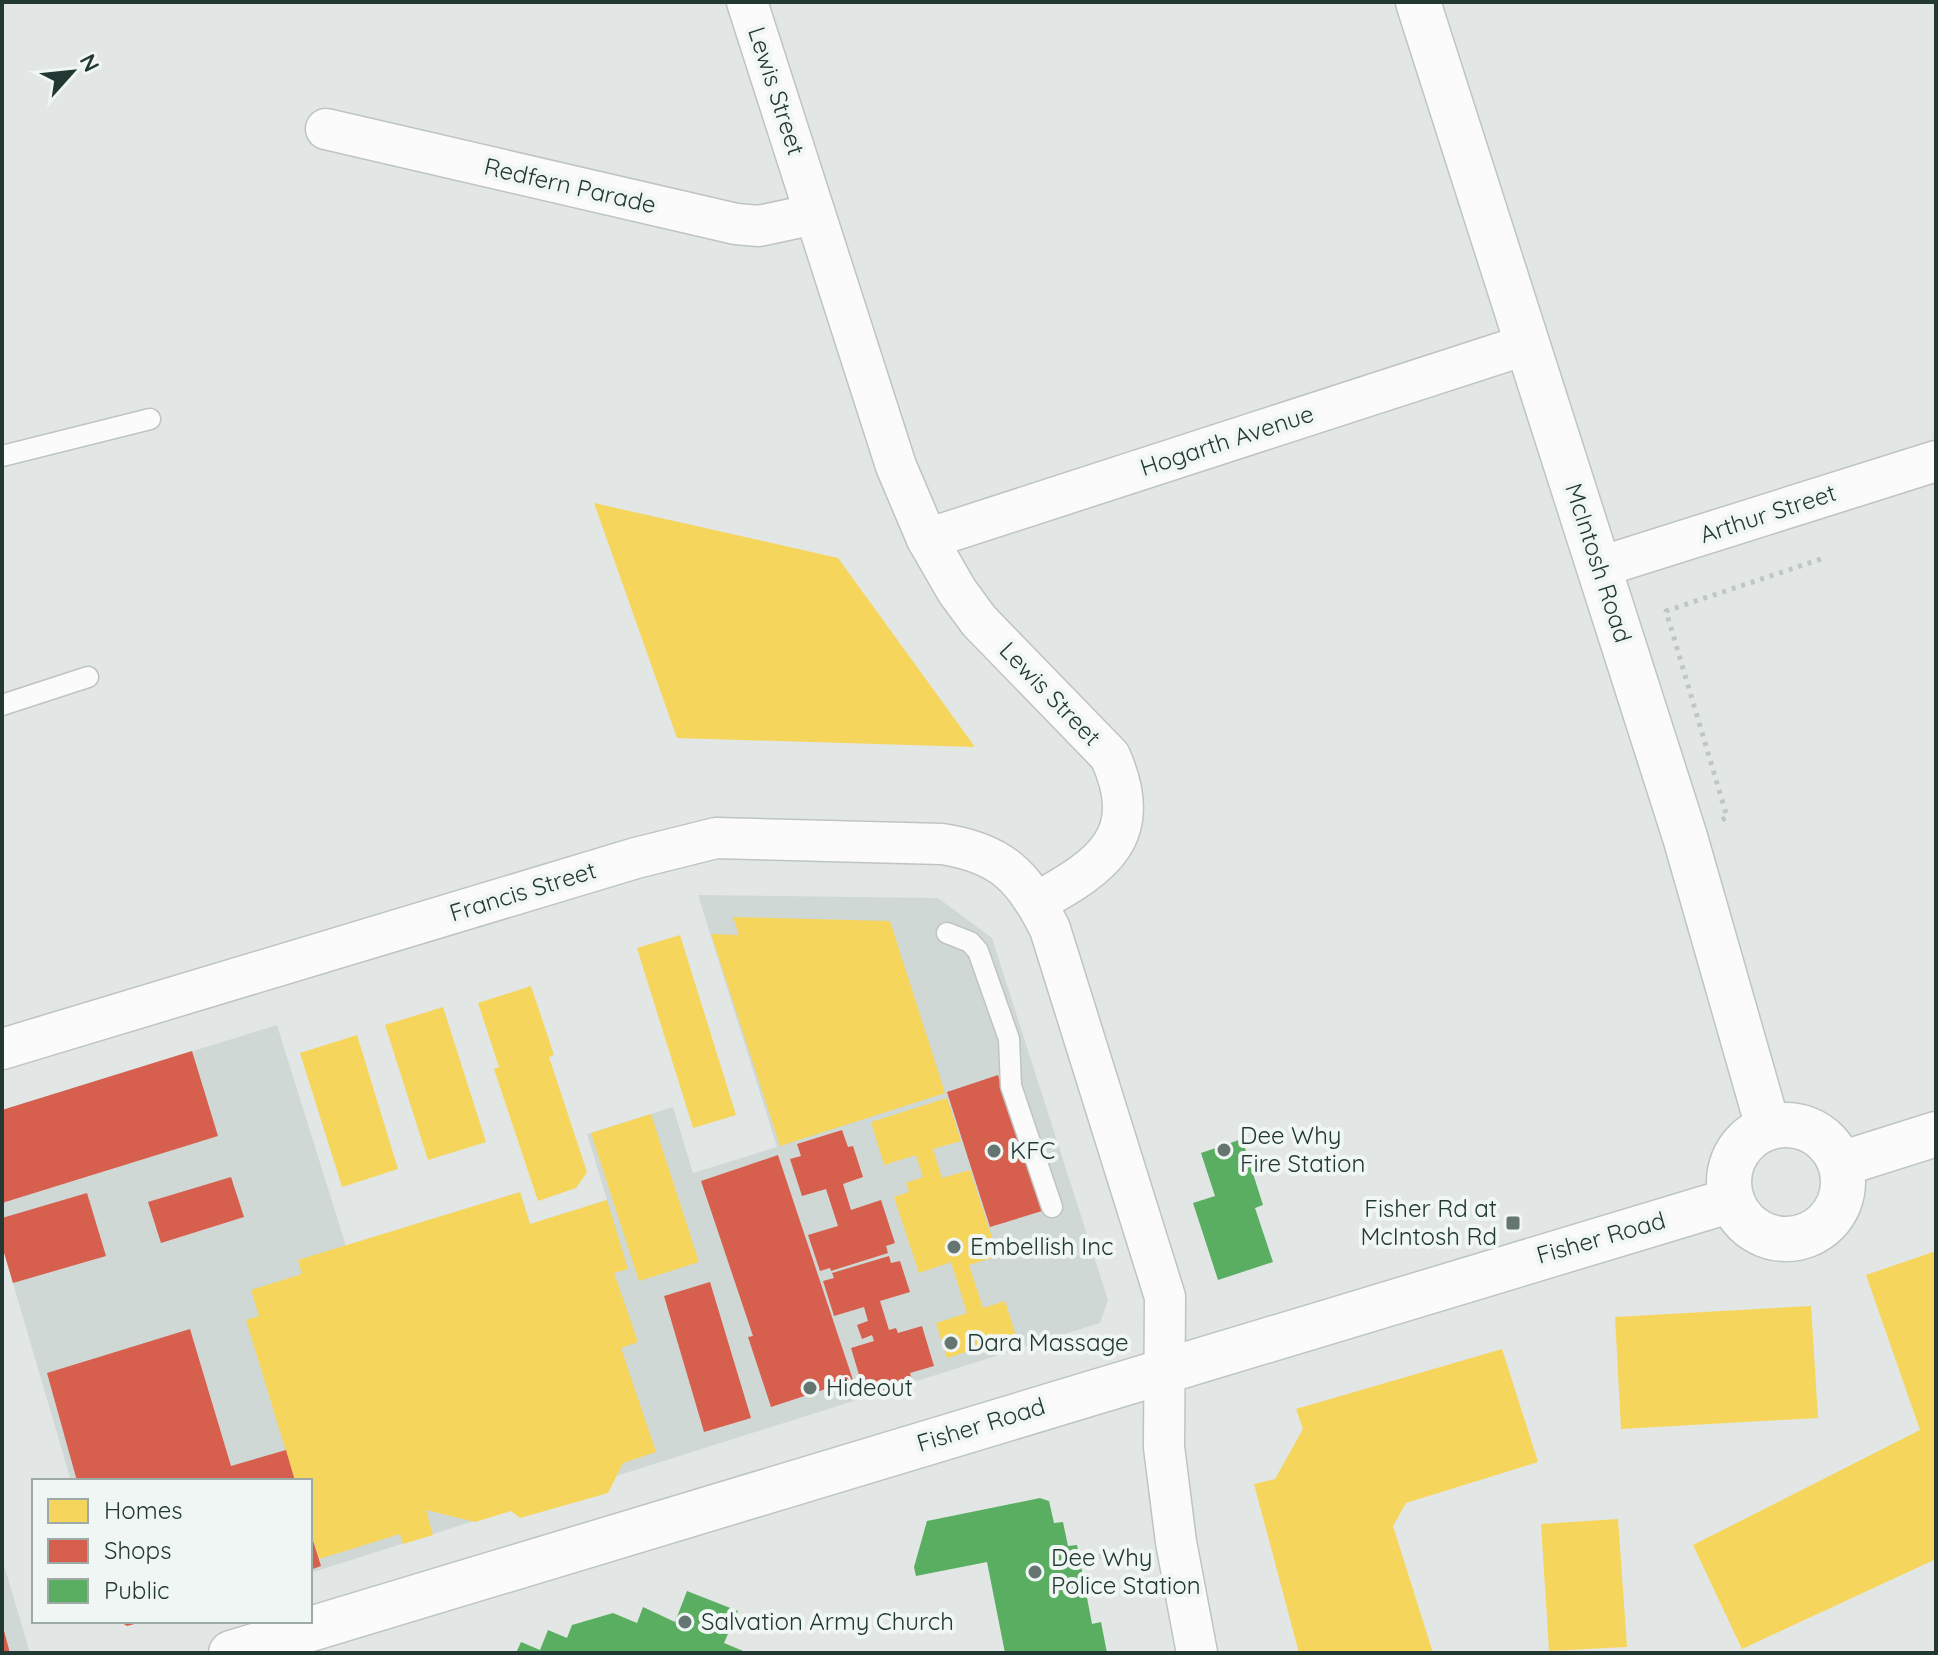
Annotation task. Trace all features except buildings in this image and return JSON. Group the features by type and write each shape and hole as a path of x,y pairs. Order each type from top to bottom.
{"main road":[{"name":"McIntosh Road","path":"1418,2 1685,837 1768,1127"},
{"path":"1786,1124 1820,1135 1833,1148 1841,1164 1844,1182 1833,1215 1821,1228 1805,1237 1787,1239 1753,1229 1732,1200 1732,1164 1740,1148 1768,1127 1786,1124"},
{"path":"1841,1164 1936,1134"},
{"name":"Fisher Road","path":"231,1653 1732,1200"}],"street":[{"name":"Lewis Street","path":"747,2 896,466 927,539 957,591 979,621 1110,756 1120,780 1122,826 1111,851 1088,871 1037,902"},
{"name":"Redfern Parade","path":"326,129 736,224 759,226 815,214"},
{"name":"Hogarth Avenue","path":"927,539 1528,344"},
{"name":"Arthur Street","path":"1600,567 1936,461"},
{"name":"Francis Street","path":"2,1049 636,858 716,838 942,844 977,849 1004,863 1037,902"},
{"path":"1037,902 1059,955 1165,1297 1164,1447 1176,1542 1197,1653"}],"lane":[{"path":"2,456 150,419"},
{"path":"2,705 88,677"},
{"path":"947,933 970,942 978,951 1009,1039 1011,1086 1052,1207"}],"path":[{"path":"1685,837 1727,817 1666,611 1824,558"},
{"path":"1080,1561 1124,1551"}],"shaded area":[{"path":"698,895 938,898 992,938 1108,1300 1100,1323 312,1572 312,1479 70,1479 2,1246 2,1110 277,1025 346,1246 520,1192 530,1224 607,1200 587,1134 673,1107 693,1173 777,1147"},
{"path":"2,1558 30,1653 2,1653"}],"place":[{"name":"Dee Why Fire Station","path":"1224,1150"},
{"name":"KFC","path":"994,1151"},
{"name":"Fisher Rd at McIntosh Rd","path":"1513,1223"},
{"name":"Embellish Inc","path":"954,1247"},
{"name":"Dara Massage","path":"951,1343"},
{"name":"Hideout","path":"810,1388"},
{"name":"Dee Why Police Station","path":"1035,1572"},
{"name":"Salvation Army Church","path":"685,1622"}]}
